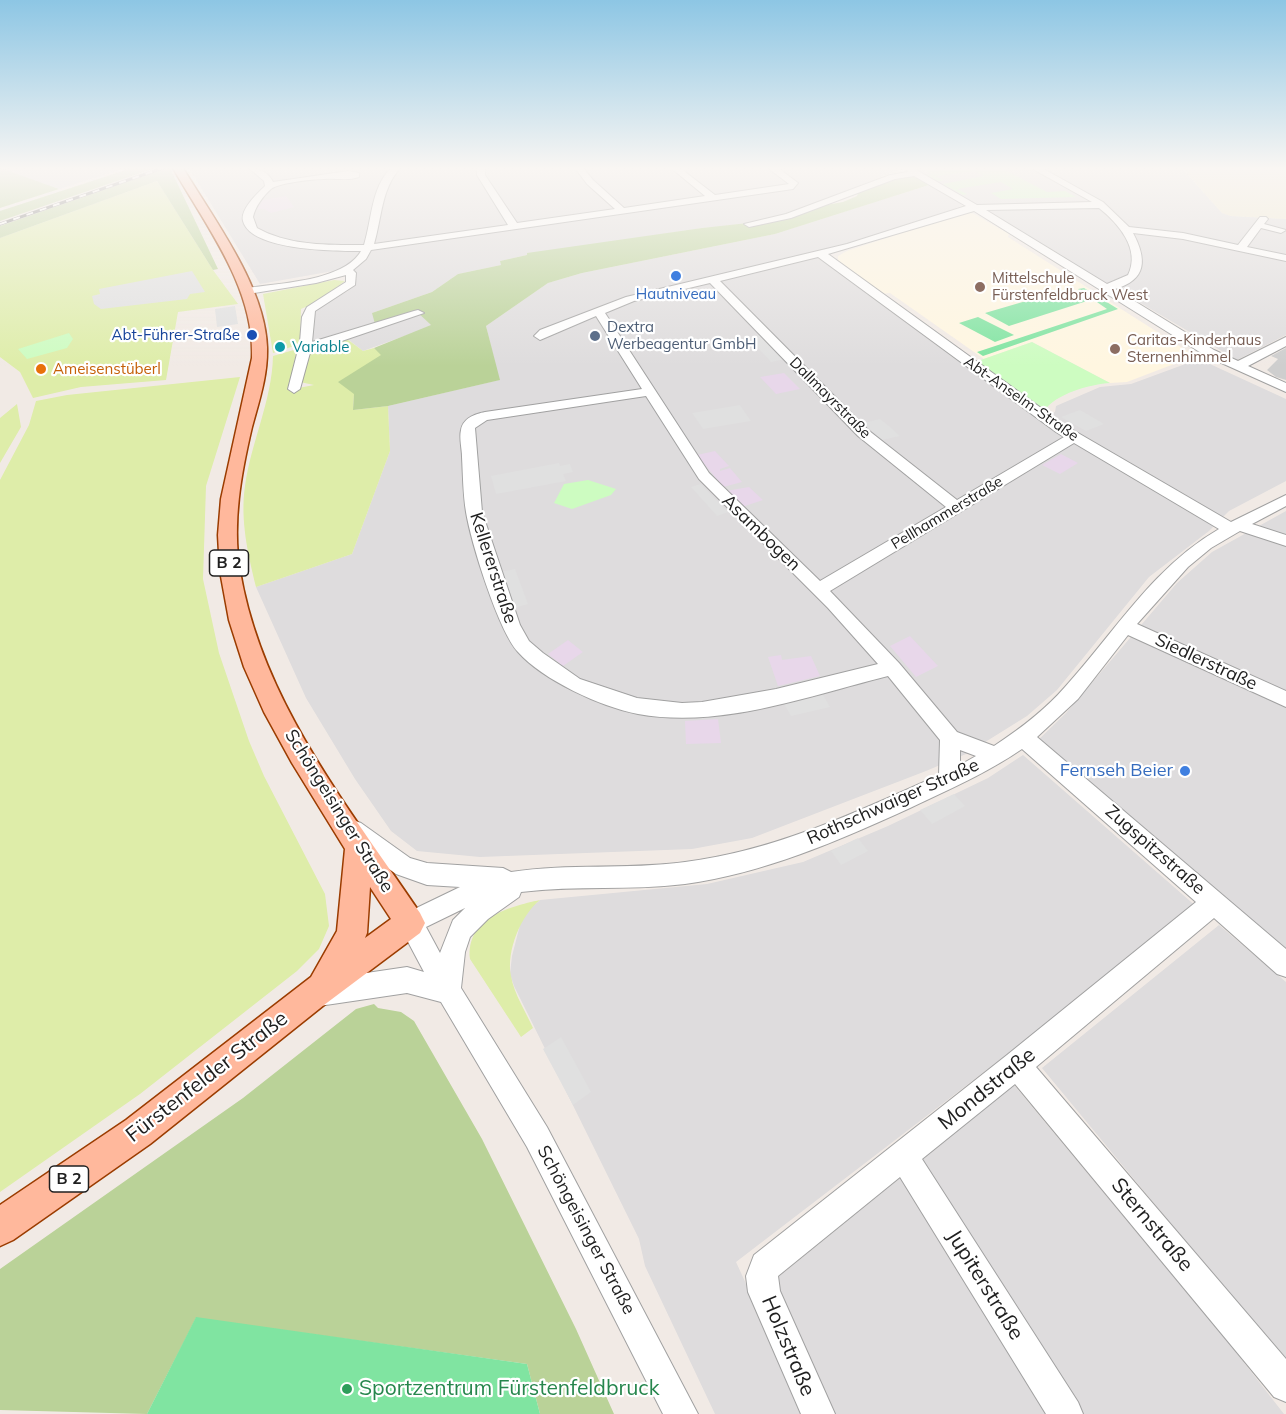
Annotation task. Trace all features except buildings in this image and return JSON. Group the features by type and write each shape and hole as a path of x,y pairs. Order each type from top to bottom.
{"main road":[{"name":"Schöngeisinger Straße","path":"215,234 248,291 260,336 260,356 255,390 234,466 229,497 227,543 235,599 247,641 272,703 314,777 410,923"},
{"path":"313,994 341,955 352,933 352,835"},
{"name":"Fürstenfelder Straße","path":"0,1227 138,1132 313,994 410,923"}],"street":[{"path":"260,234 296,244 368,248 471,234"},
{"path":"248,291 327,277 346,271 359,262 368,248 373,234"},
{"path":"540,336 544,332 639,296 821,254 895,234"},
{"path":"1018,234 1210,353 1286,388"},
{"path":"1106,288 1124,284 1130,280 1136,270 1136,249 1130,234"},
{"path":"1165,234 1286,258"},
{"path":"1241,248 1252,234"},
{"name":"Abt-Anselm-Straße","path":"821,254 1074,438 1236,528 1286,540"},
{"path":"294,389 296,371 306,346 307,314 351,283 351,273 346,271"},
{"name":"Dallmayrstraße","path":"713,280 863,433 935,493 956,507"},
{"name":"Asambogen","path":"597,311 606,321 704,476 733,507 820,589 892,668 950,738"},
{"path":"306,346 330,341 418,313"},
{"path":"1239,366 1286,341"},
{"name":"Kellererstraße","path":"649,392 485,416 475,419 469,425 467,431 473,504 491,570 511,626 523,646 541,663 573,684 590,691 636,706 682,711 722,708 776,697 892,668"},
{"name":"Pellhammerstraße","path":"820,589 1074,438"},
{"name":"Rothschwaiger Straße","path":"410,923 436,908 478,891 523,881 703,871 755,859 788,849 845,826 950,780 996,755 1038,726 1070,694 1158,586 1184,561 1286,500"},
{"name":"Siedlerstraße","path":"1125,626 1286,699"},
{"name":"Zugspitzstraße","path":"1023,737 1286,965"},
{"path":"950,780 950,738 996,755"},
{"path":"352,835 411,869 427,874 523,881"},
{"path":"313,994 407,980 448,991 454,944 464,924 472,915 523,881"},
{"name":"Mondstraße","path":"762,1276 765,1266 1017,1065 1215,902"},
{"name":"Schöngeisinger Straße","path":"410,923 448,991 537,1137 681,1414"},
{"name":"Sternstraße","path":"1017,1065 1286,1385"},
{"name":"Jupiterstraße","path":"903,1156 1066,1414"},
{"name":"Holzstraße","path":"762,1276 764,1292 818,1414"}],"shaded area":[{"path":"229,234 663,234 527,255 500,261 501,265 458,274 432,292 372,313 416,310 432,326 363,351 341,334 312,342 314,310 348,291 357,278 339,270 260,284"},
{"path":"775,234 883,234 811,254 1037,419 1055,412 1056,406 1100,387 1131,384 1199,359 1286,399 1286,481 1229,511 1209,531 1149,577 1057,690 1027,716 966,754 752,838 692,849 480,857 417,851 391,831 355,779 306,698 256,587 352,554 390,451 388,406 499,380 486,326 548,283 582,273"},
{"name":"Mittelschule Fürstenfeldbruck West","path":"899,234 1009,234 1008,237 1195,356 1127,382 1110,383 1032,342 984,359 890,293 882,294 838,262 838,256"},
{"path":"1024,234 1286,234 1286,335 1237,360"},
{"path":"192,271 205,292 190,294 187,299 101,309 94,304 92,296 100,294 99,289"},
{"path":"235,306 238,324 217,327 215,309"},
{"path":"761,335 785,359 771,362 748,337"},
{"path":"1286,348 1286,380 1276,377 1267,370 1278,359 1271,356"},
{"path":"784,373 800,389 776,394 760,377"},
{"path":"740,405 751,421 703,429 692,413"},
{"path":"1080,410 1104,424 1086,431 1061,417"},
{"path":"880,419 900,436 882,440 863,423"},
{"path":"715,451 729,466 720,471 730,468 742,482 723,487 697,455"},
{"path":"1061,454 1078,463 1060,474 1042,465"},
{"path":"559,463 560,466 570,464 573,472 563,474 566,481 496,494 491,476"},
{"path":"701,484 728,512 717,516 691,487"},
{"path":"749,487 763,500 742,507 726,491"},
{"path":"1286,511 1286,958 1034,744 1066,713 1177,583 1212,552"},
{"path":"515,569 528,604 514,608 501,572"},
{"path":"910,636 938,666 916,677 890,646"},
{"path":"568,640 583,652 563,666 548,654"},
{"path":"781,655 782,660 811,656 820,676 778,686 768,657"},
{"path":"823,695 830,707 791,716 784,704"},
{"path":"718,719 721,743 686,744 685,721"},
{"path":"1023,755 1198,908 736,1262 806,1414 715,1414 645,1266 639,1239 514,986 510,974 520,925 528,910 540,900 707,884 803,862 888,826 988,778"},
{"path":"954,794 965,806 932,824 920,810"},
{"path":"858,838 868,851 841,865 831,851"},
{"path":"1219,925 1286,982 1286,1363 1042,1068"},
{"path":"561,1037 591,1092 573,1105 543,1049"},
{"path":"1014,1085 1228,1342 1284,1414 833,1414 772,1282"}],"green space":[{"path":"11,234 190,234 238,304 178,312 166,380 81,387 33,398 20,372 0,357 0,238"},
{"path":"190,234 201,234 218,269 213,270"},
{"path":"660,234 775,234 582,273 548,283 486,326 500,380 388,406 353,410 354,394 338,382 381,355 374,348 431,325 416,311 375,324 372,313 432,292 458,274 501,265 500,261 527,255 527,253"},
{"path":"334,280 345,281 319,301 301,309 300,344 273,353 263,294"},
{"path":"1084,288 1118,309 983,356 977,352 1107,309 1078,289"},
{"path":"1067,289 1087,301 1009,326 985,313"},
{"path":"978,317 1014,335 995,342 959,323"},
{"path":"69,333 73,339 67,348 27,359 18,349"},
{"path":"347,339 363,351 374,348 382,354 354,394 353,410 388,406 390,451 352,554 256,587 243,511 248,470 269,389 273,356 297,349 288,390 314,385 300,382 307,353 320,346"},
{"path":"1032,342 1110,383 1093,385 1065,395 1044,411 975,362"},
{"path":"240,377 206,486 203,579 219,653 249,741 264,776 325,894 329,926 319,949 297,971 140,1094 0,1192 0,480 29,425 36,401 67,395"},
{"path":"17,404 21,427 0,463 0,418"},
{"path":"588,480 616,489 611,495 572,509 554,503 564,484"},
{"path":"540,900 521,924 511,956 513,983 533,1028 521,1037 470,959 471,945 475,933 491,917 515,906"},
{"path":"374,1004 378,1008 401,1012 414,1021 482,1139 576,1329 614,1414 540,1414 527,1364 196,1318 147,1414 0,1410 0,1269 243,1098 356,1009"},
{"name":"Sportzentrum Fürstenfeldbruck","path":"196,1317 527,1364 540,1414 147,1414"}],"place":[{"name":"Hautniveau","path":"676,276"},
{"name":"Mittelschule Fürstenfeldbruck West","path":"980,287"},
{"name":"Abt-Führer-Straße","path":"252,335"},
{"name":"Dextra Werbeagentur GmbH","path":"595,336"},
{"name":"Variable","path":"280,347"},
{"name":"Caritas-Kinderhaus Sternenhimmel","path":"1115,349"},
{"name":"Ameisenstüberl","path":"41,369"},
{"name":"Fernseh Beier","path":"1185,771"},
{"name":"Sportzentrum Fürstenfeldbruck","path":"347,1389"}]}
